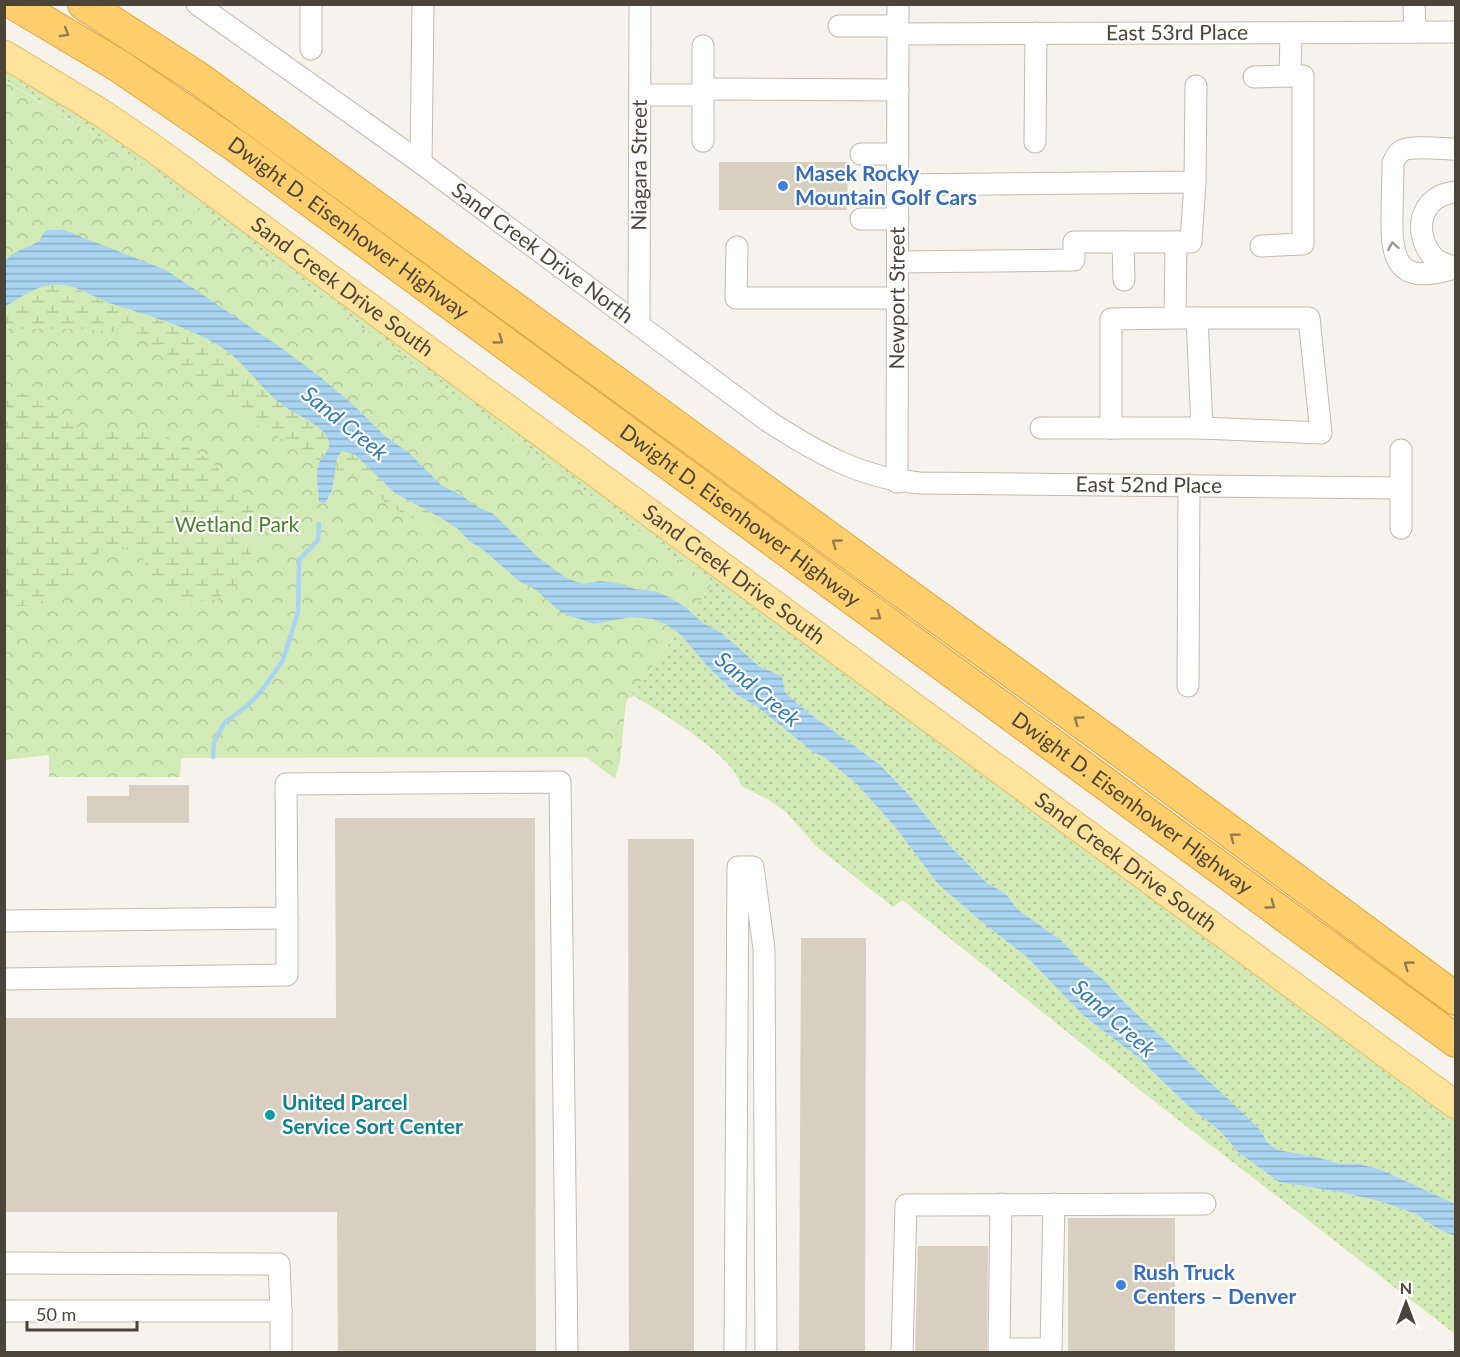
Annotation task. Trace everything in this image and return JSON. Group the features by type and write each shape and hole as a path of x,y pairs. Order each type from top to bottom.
{"highway":[{"name":"Dwight D. Eisenhower Highway","path":"15,4 119,66 236,146 1455,1041"},
{"name":"Dwight D. Eisenhower Highway","path":"84,4 217,91 1125,754 1455,999"}],"main road":[{"name":"Sand Creek Drive South","path":"4,54 100,112 170,160 1455,1105"}],"street":[{"name":"Sand Creek Drive North","path":"197,4 421,164 768,421 812,449 857,471 897,482"},
{"path":"311,4 311,49"},
{"path":"421,164 423,4"},
{"name":"Niagara Street","path":"639,325 640,4"},
{"name":"Newport Street","path":"897,482 898,4"},
{"path":"1414,4 1415,32"},
{"name":"East 53rd Place","path":"839,26 898,30 1036,33 1455,32"},
{"path":"1035,142 1036,33"},
{"path":"1290,76 1292,33"},
{"path":"703,46 703,141"},
{"path":"1254,77 1303,76 1303,244 1261,246"},
{"path":"898,262 1074,260 1074,242 1191,242 1195,182 1196,86"},
{"path":"640,95 898,90"},
{"path":"1455,149 1410,149 1401,151 1396,156 1393,163 1392,240 1400,266 1413,273 1436,274 1455,268"},
{"path":"861,154 898,154"},
{"path":"898,185 1195,182"},
{"path":"1455,192 1448,193 1430,203 1421,220 1422,239 1436,260 1455,268"},
{"path":"861,219 898,219"},
{"path":"1123,242 1124,280"},
{"path":"1175,318 1176,242"},
{"path":"737,247 736,298 898,298"},
{"path":"1197,318 1202,428"},
{"path":"1041,428 1111,428 1202,428 1321,433 1309,318 1111,320 1111,428"},
{"path":"1401,450 1401,528"},
{"name":"East 52nd Place","path":"897,482 1401,488"},
{"path":"1188,686 1189,485"},
{"path":"4,979 287,975 286,784 560,782 567,1353"},
{"path":"735,1353 738,867 753,867 764,949 766,1353"},
{"path":"4,921 287,918"},
{"path":"1001,1204 999,1349 1050,1351 1054,1204"},
{"path":"902,1353 906,1205 1205,1204"},
{"path":"4,1263 279,1264 281,1353"},
{"path":"4,1311 281,1311"}],"green space":[{"path":"4,68 119,138 1455,1120 1455,1204 1382,1170 1360,1164 1341,1164 1278,1150 1267,1142 1261,1131 1125,1003 1103,979 1081,962 1062,941 1017,909 1006,894 987,883 951,847 910,796 879,764 806,711 785,692 782,676 760,667 722,633 703,623 691,613 712,585 126,154 5,80"},
{"name":"Wetland Park","path":"4,80 126,154 712,585 626,702 620,761 615,779 586,757 181,758 180,777 49,777 49,755 5,760"},
{"path":"50,285 72,286 107,303 166,321 223,348 259,383 320,428 329,440 329,448 318,464 311,454 243,417 204,387 165,352 134,334 82,329 5,329 5,306 35,289"},
{"path":"5,388 32,396 59,418 82,429 118,428 156,431 207,458 250,499 260,525 249,560 237,585 215,600 178,603 159,586 143,560 123,547 104,547 67,584 35,605 5,607"},
{"path":"342,451 354,454 396,494 443,519 432,525 412,518 387,505 372,487 352,475 336,475 337,458"},
{"path":"677,633 737,695 756,706 856,783 896,828 938,884 1027,957 1083,1015 1140,1059 1185,1103 1220,1131 1238,1152 1279,1182 1383,1202 1416,1214 1438,1229 1455,1236 1455,1334 1150,1098 902,900 893,907 816,846 787,813 766,798 741,786 736,774 711,748 662,713 634,696 629,698"}],"water":[{"name":"Sand Creek","path":"47,230 64,230 166,270 319,376 385,436 408,452 442,486 461,495 477,507 492,513 539,558 566,578 583,584 600,581 655,591 671,598 703,623 722,633 760,667 782,676 785,692 806,711 879,764 910,796 951,847 987,883 1006,894 1017,909 1062,941 1081,962 1103,979 1125,1003 1242,1112 1261,1131 1267,1142 1278,1150 1341,1164 1360,1164 1382,1170 1455,1204 1455,1236 1438,1229 1416,1214 1383,1202 1279,1182 1238,1152 1220,1131 1185,1103 1140,1059 1083,1015 1027,957 938,884 896,828 856,783 756,706 737,695 707,666 682,636 666,624 653,619 631,617 594,624 562,613 536,590 518,580 481,548 469,541 458,529 395,493 354,454 342,451 337,458 332,491 325,503 319,502 317,470 329,445 327,436 317,426 284,406 232,355 197,334 67,286 50,285 38,288 5,306 5,261 12,254 40,241"}],"building":[{"name":"Masek Rocky Mountain Golf Cars","path":"719,162 848,162 847,210 719,210"},
{"path":"129,785 189,785 189,823 87,823 87,796 129,796"},
{"name":"United Parcel Service Sort Center","path":"335,818 535,818 536,1353 338,1353 337,1212 4,1212 4,1018 336,1018"},
{"path":"628,839 694,839 694,1353 629,1353"},
{"path":"801,938 866,938 865,1353 799,1353"},
{"name":"Rush Truck Centers – Denver","path":"1068,1218 1175,1218 1175,1353 1068,1353"},
{"path":"918,1246 988,1246 987,1353 915,1353"}],"waterway":[{"path":"213,757 214,742 225,722 247,706 263,689 283,660 298,612 299,560 318,540 319,524"}],"place":[{"name":"Masek Rocky Mountain Golf Cars","path":"783,186"},
{"name":"United Parcel Service Sort Center","path":"270,1115"},
{"name":"Rush Truck Centers – Denver","path":"1121,1285"}]}
